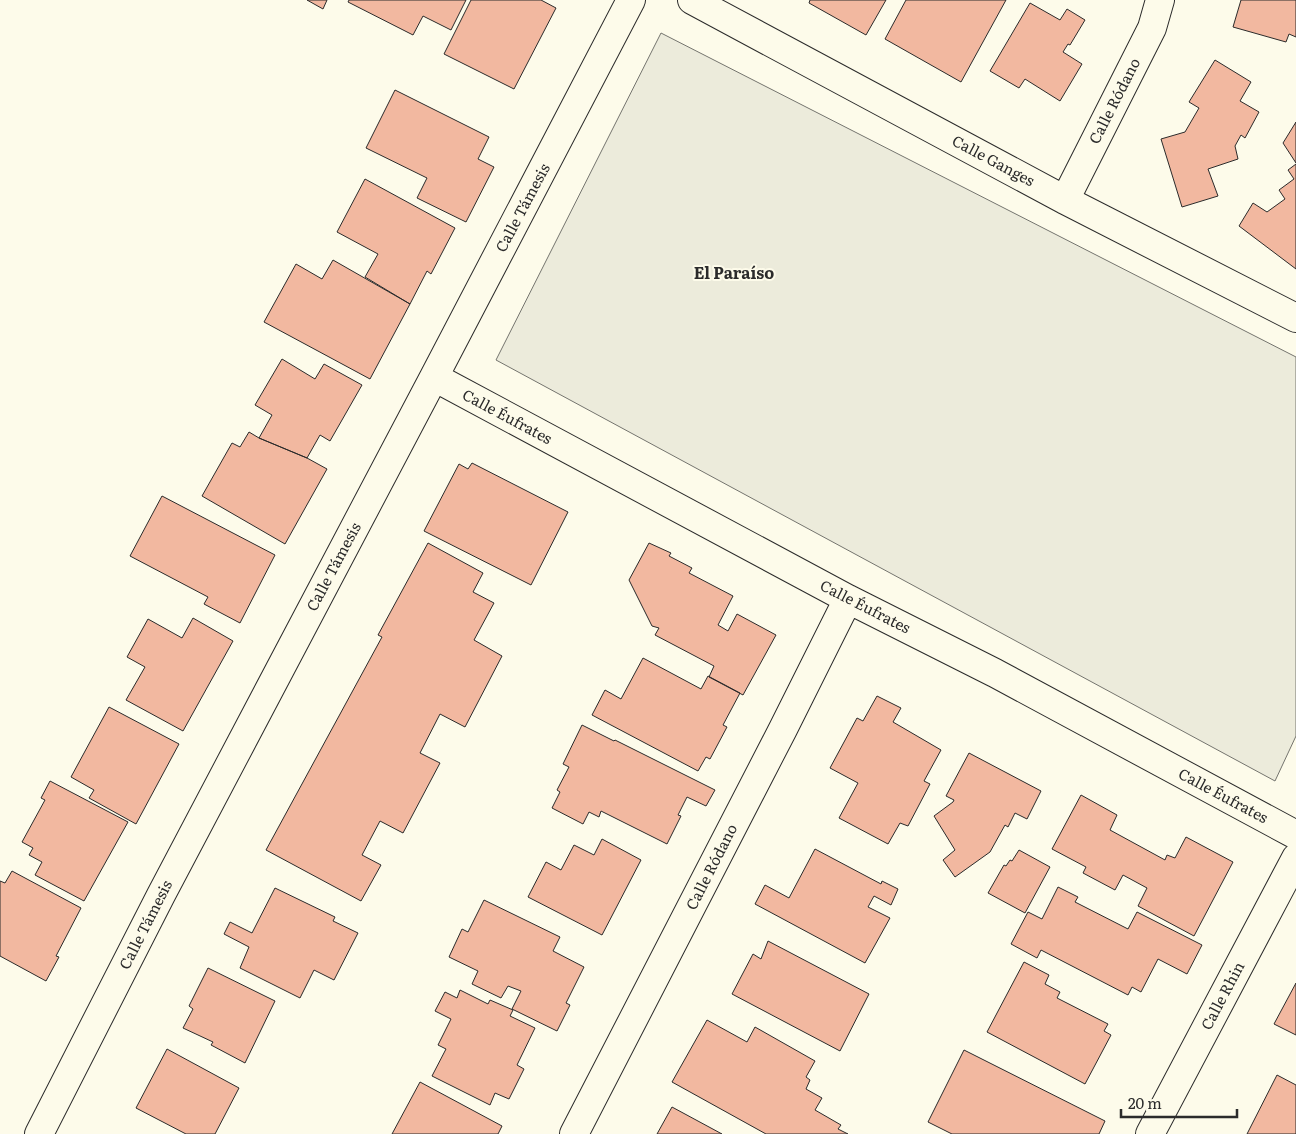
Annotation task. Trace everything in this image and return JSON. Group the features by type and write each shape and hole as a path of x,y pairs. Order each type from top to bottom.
{"street":[{"name":"Calle Támesis","path":"39,1134 161,895 631,0"},
{"name":"Calle Ganges","path":"692,0 1064,200 1296,318"},
{"name":"Calle Ródano","path":"1064,200 1152,28 1160,0"},
{"name":"Calle Éufrates","path":"434,377 848,599 995,673 1296,835"},
{"name":"Calle Ródano","path":"574,1134 848,599"},
{"name":"Calle Rhin","path":"1150,1134 1296,858"}],"shaded area":[{"path":"661,33 1296,357 1296,736 1275,781 496,360"}],"building":[{"path":"307,0 327,0 323,9"},
{"path":"349,0 466,0 451,30 423,16 413,35 348,2"},
{"path":"471,0 541,0 556,8 514,89 444,54"},
{"path":"810,0 886,0 866,35 809,3"},
{"path":"906,0 1006,0 961,82 885,39"},
{"path":"1241,0 1296,0 1296,37 1289,34 1286,42 1233,27"},
{"path":"1030,3 1060,20 1067,9 1085,20 1070,45 1068,44 1063,52 1082,64 1060,101 1025,79 1019,88 990,71"},
{"path":"1215,60 1251,82 1240,101 1259,112 1245,138 1241,135 1235,146 1238,159 1208,169 1218,196 1182,207 1161,139 1185,132 1199,108 1189,102"},
{"path":"395,90 489,137 478,159 494,167 466,222 417,198 427,178 366,148"},
{"path":"1296,122 1296,163 1283,143"},
{"path":"1296,164 1296,269 1239,226 1253,203 1267,212 1285,199 1279,190 1294,179 1288,170"},
{"path":"365,179 455,228 431,274 427,271 410,304 365,277 378,254 337,232"},
{"path":"333,260 410,304 370,379 264,322 296,264 322,279"},
{"path":"282,359 315,379 324,364 362,385 330,441 320,435 307,458 259,438 272,415 255,405"},
{"path":"249,432 327,469 285,544 202,496 232,443 240,447"},
{"path":"472,463 568,512 531,585 424,531 459,464 468,469"},
{"path":"162,496 275,555 240,623 204,604 208,597 130,556"},
{"path":"428,543 483,573 473,592 494,603 474,640 502,656 465,727 440,714 420,753 440,763 403,833 380,821 362,855 381,865 361,901 266,850 382,637 378,635"},
{"path":"649,543 671,553 669,556 692,568 689,573 733,596 718,625 728,631 737,614 776,635 743,695 709,677 714,666 655,635 659,628 652,626 629,580"},
{"path":"193,618 233,641 183,731 126,700 145,667 127,657 148,619 182,638"},
{"path":"643,658 701,689 708,676 740,693 723,725 727,727 710,759 706,757 698,771 592,715 605,690 621,699"},
{"path":"877,696 901,708 893,722 941,750 924,781 930,784 908,826 900,823 888,844 839,818 858,783 830,768 857,718 863,721"},
{"path":"109,707 179,744 136,824 89,798 94,790 71,777"},
{"path":"582,725 715,790 706,806 687,797 678,815 681,816 667,844 601,811 599,817 589,812 583,824 552,808 560,792 557,790 569,767 563,764"},
{"path":"969,753 1041,791 1027,819 1015,813 1008,827 1005,825 990,852 955,877 943,860 955,850 934,816 953,802 954,800 946,796"},
{"path":"50,781 128,822 84,901 35,875 42,862 29,855 33,848 22,842 45,800 41,798"},
{"path":"1081,795 1117,815 1110,830 1165,860 1167,855 1175,858 1186,837 1233,862 1194,936 1138,906 1147,888 1123,875 1115,890 1083,873 1086,867 1052,849"},
{"path":"602,839 641,860 602,935 528,897 546,862 561,870 574,845 594,855"},
{"path":"815,849 881,884 882,881 898,889 891,905 874,896 868,907 890,918 865,963 755,904 765,885 789,898"},
{"path":"1019,850 1050,867 1025,913 988,893 1004,865 1006,866 1010,860 1012,861"},
{"path":"12,871 81,908 56,956 59,957 46,981 0,956 0,881 5,883"},
{"path":"1058,887 1078,897 1075,902 1128,929 1137,912 1202,945 1187,974 1158,959 1141,992 1132,987 1128,995 1041,950 1037,958 1011,944 1028,912 1042,919"},
{"path":"275,888 335,917 333,921 358,933 334,980 314,970 300,998 240,968 249,947 224,934 230,922 252,933"},
{"path":"484,900 560,937 553,951 584,967 566,1003 570,1005 557,1031 512,1009 521,991 508,986 501,998 472,984 478,971 449,957 462,929 468,932"},
{"path":"768,941 869,994 840,1051 732,994 753,954 761,959"},
{"path":"1024,962 1049,975 1045,984 1060,992 1057,998 1108,1024 1104,1031 1111,1035 1085,1084 987,1032"},
{"path":"208,968 275,1001 245,1063 211,1045 213,1042 183,1028 193,1009 189,1006"},
{"path":"1296,983 1296,1035 1274,1024"},
{"path":"460,990 488,1004 490,1000 513,1010 510,1016 535,1028 517,1065 524,1069 509,1099 495,1093 490,1105 432,1076 446,1049 438,1045 451,1019 435,1011 445,992 457,998"},
{"path":"707,1020 747,1042 755,1027 815,1061 806,1077 810,1080 806,1089 822,1098 815,1110 841,1125 838,1129 848,1134 766,1134 672,1082"},
{"path":"167,1049 239,1088 215,1134 186,1134 136,1108"},
{"path":"964,1050 1105,1121 1099,1134 952,1134 928,1122"},
{"path":"1277,1075 1296,1085 1296,1134 1247,1134"},
{"path":"420,1082 502,1126 498,1134 392,1134"},
{"path":"672,1107 722,1134 657,1134"}],"district":[{"name":"El Paraíso","path":"734,273"}]}
